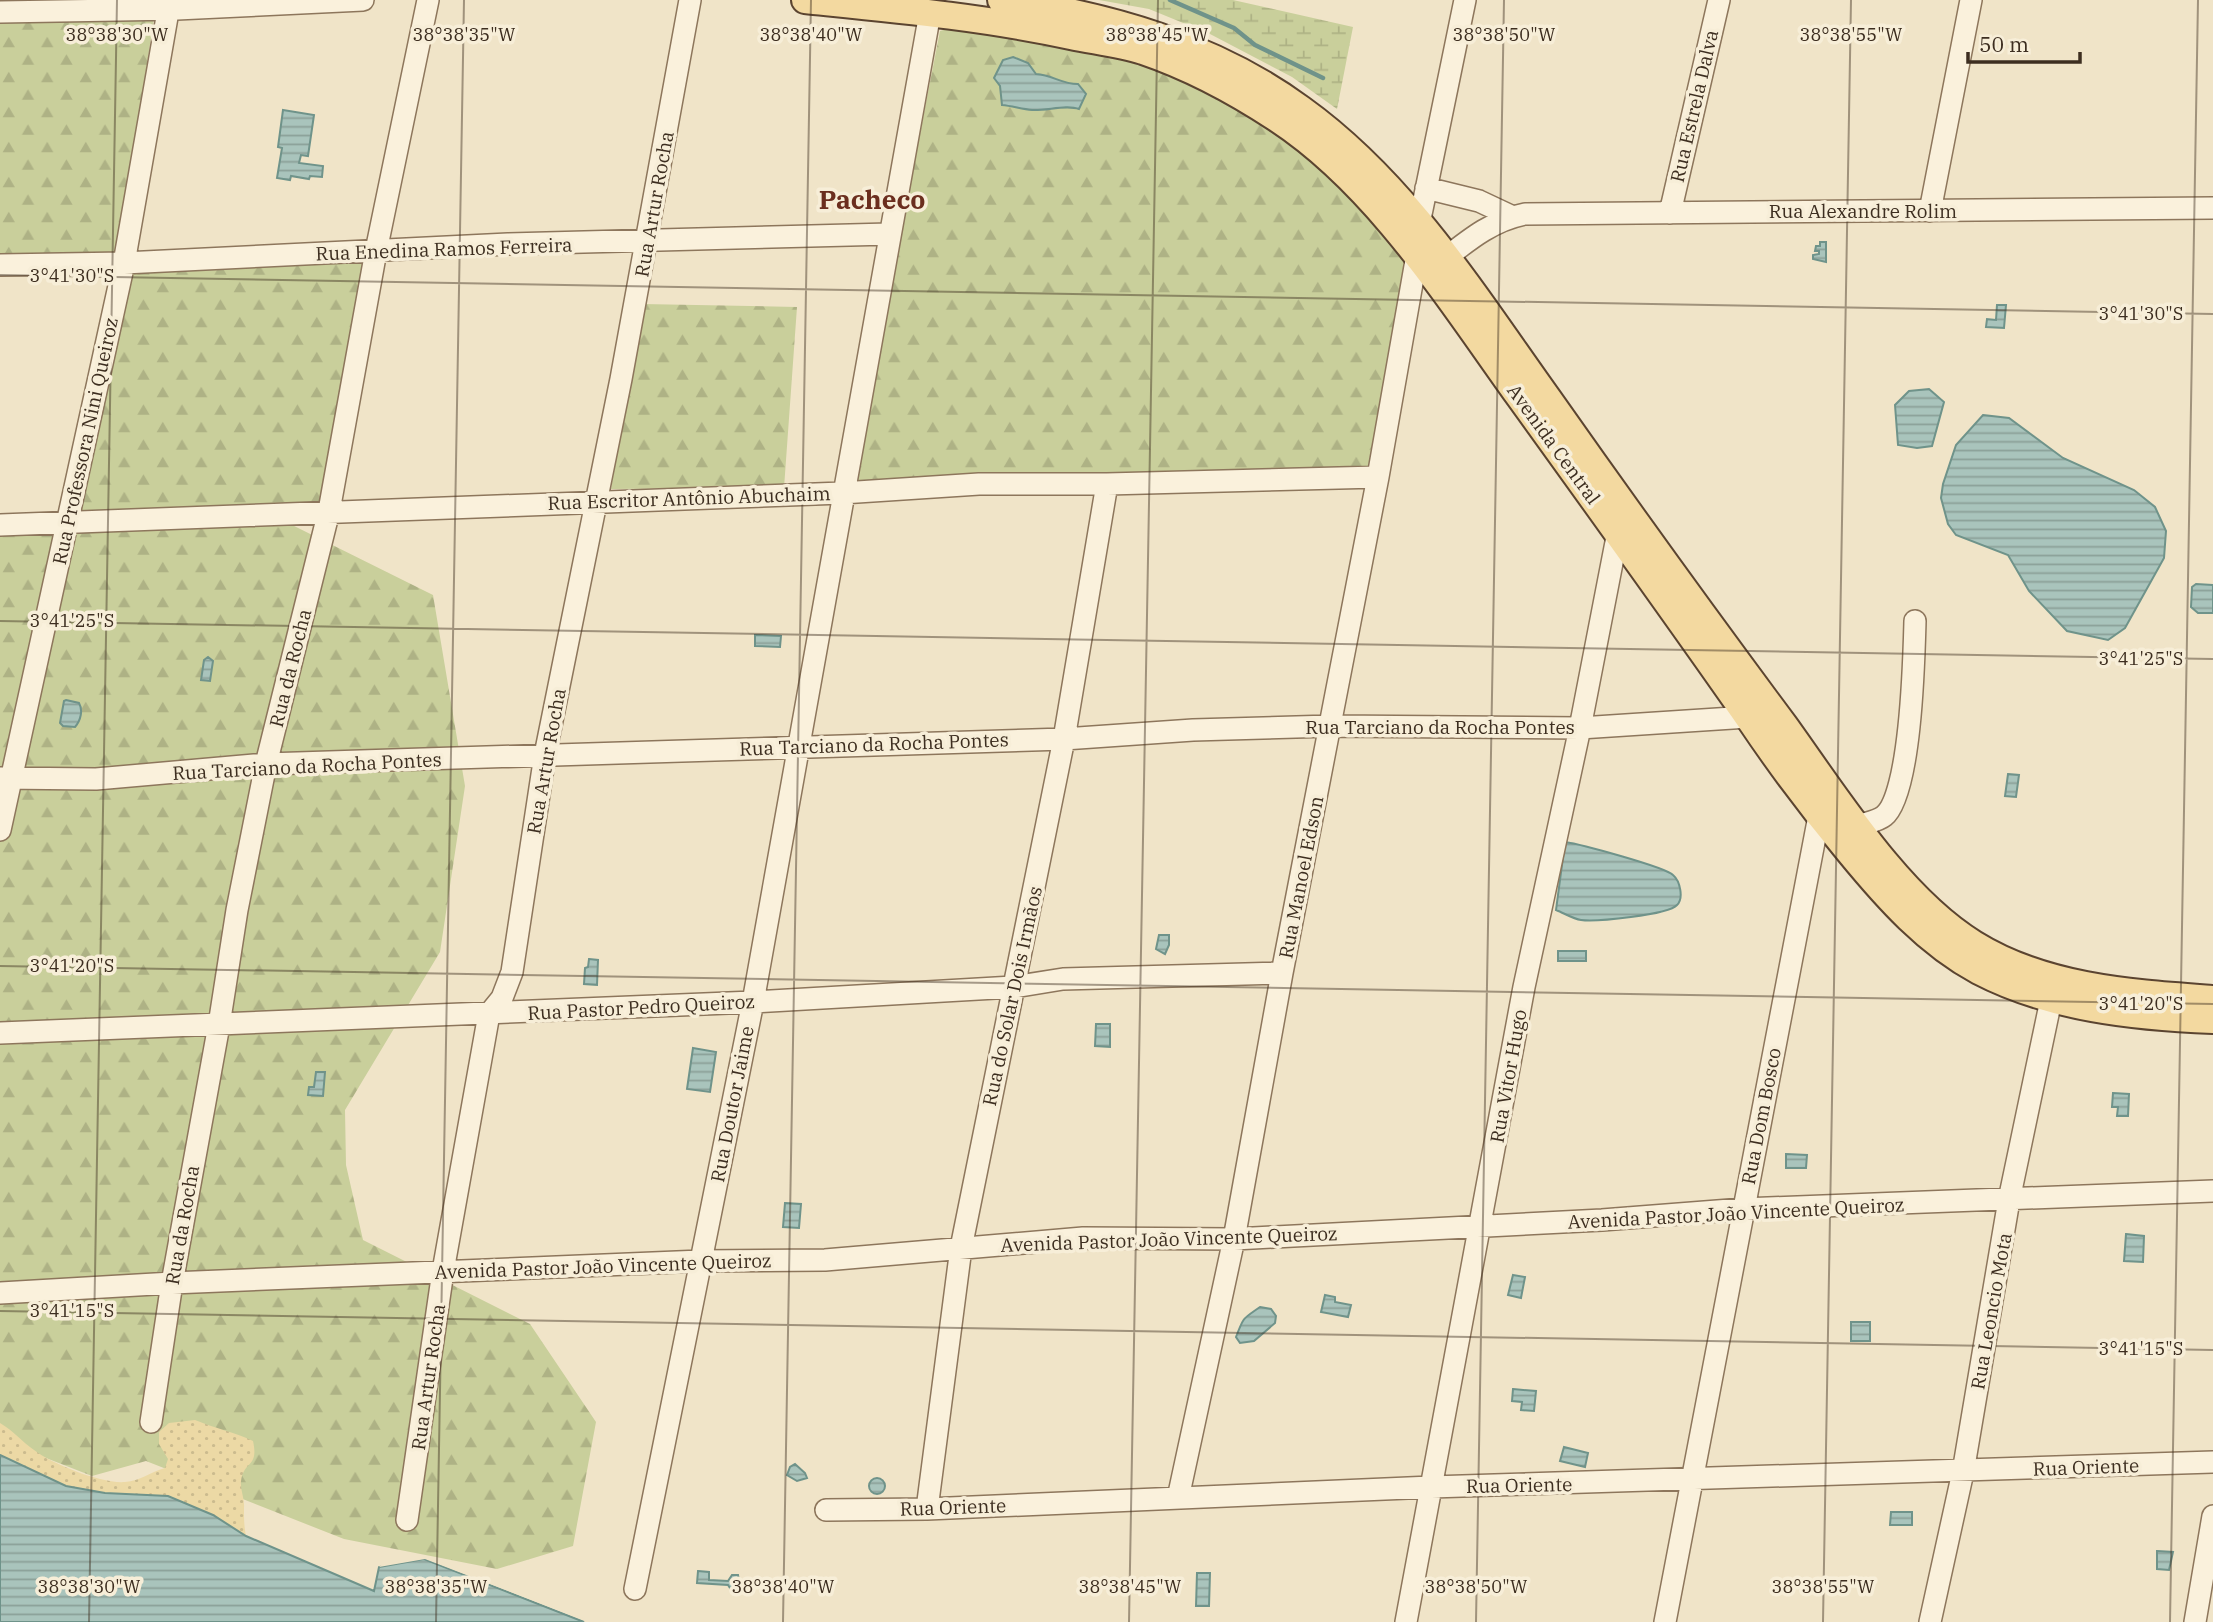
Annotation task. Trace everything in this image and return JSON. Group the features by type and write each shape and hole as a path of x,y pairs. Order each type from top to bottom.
{"main road":[{"name":"Avenida Central","path":"805,0 1018,24 1139,50 1205,78 1279,120 1340,169 1417,255 1819,816 1895,908 1974,968 2051,1000 2136,1014 2213,1020"},
{"name":"Avenida Central","path":"1001,0 1108,19 1178,43 1264,84 1298,107 1371,168 1447,257 1658,555 1858,826 1923,904 1950,928 2000,959 2044,976 2093,987 2213,999"}],"street":[{"path":"0,12 170,3 363,0"},
{"name":"Rua da Rocha","path":"151,1422 172,1283 237,910 267,764 329,511 376,251 428,0"},
{"name":"Rua Artur Rocha","path":"407,1520 443,1271 489,1014 502,998 512,972 545,755 647,242 690,0"},
{"path":"1419,224 1465,0"},
{"name":"Rua Estrela Dalva","path":"1670,213 1719,0"},
{"path":"1930,211 1971,0"},
{"name":"Rua Professora Nini Queiroz","path":"0,830 6,777 67,524 124,263 170,3"},
{"name":"Rua Doutor Jaime","path":"635,1589 753,1002 930,13"},
{"path":"1426,188 1479,201 1513,217"},
{"name":"Rua Alexandre Rolim","path":"1447,257 1477,234 1513,217 1548,214 2213,208"},
{"name":"Rua Enedina Ramos Ferreira","path":"0,265 124,263 508,244 889,234"},
{"name":"Rua Manoel Edson","path":"1178,1498 1234,1239 1282,973 1378,477 1417,255"},
{"name":"Rua Escritor Antônio Abuchaim","path":"0,525 842,493 979,484 1107,484 1378,477"},
{"name":"Rua do Solar Dois Irmãos","path":"928,1509 961,1248 1064,739 1107,484"},
{"name":"Rua Vitor Hugo","path":"1406,1622 1524,987 1580,728 1618,532"},
{"path":"1858,826 1884,817 1892,804 1898,784 1912,712 1915,621"},
{"name":"Rua Tarciano da Rocha Pontes","path":"6,777 96,779 267,764 1064,739 1193,730 1331,726 1580,728 1748,717"},
{"name":"Rua Dom Bosco","path":"1665,1622 1819,816"},
{"name":"Rua Pastor Pedro Queiroz","path":"0,1033 753,1002 1013,987 1063,979 1282,973"},
{"name":"Rua Leoncio Mota","path":"1930,1622 1964,1472 2009,1200 2051,1000"},
{"name":"Avenida Pastor João Vincente Queiroz","path":"0,1293 443,1271 701,1261 825,1260 1083,1238 1234,1239 1602,1220 1743,1209 2213,1191"},
{"name":"Rua Oriente","path":"826,1510 928,1509 1431,1487 1693,1481 2213,1462"},
{"path":"2195,1622 2213,1516"}],"green space":[{"path":"1099,0 1233,0 1353,27 1337,109 1292,77 1210,34 1149,9"},
{"path":"154,18 118,255 0,255 0,21"},
{"path":"957,26 1124,57 1183,78 1246,112 1321,161 1408,261 1372,473 850,492 940,31"},
{"path":"364,260 323,507 272,515 433,595 465,786 440,952 345,1110 346,1165 363,1240 530,1324 596,1422 573,1546 497,1569 344,1539 146,1461 92,1476 0,1440 0,530 77,507 129,269"},
{"path":"642,304 797,307 784,488 611,489"}],"sand":[{"path":"195,1420 253,1441 253,1460 241,1481 246,1536 213,1515 168,1496 105,1493 66,1486 0,1455 0,1423 34,1450 65,1467 104,1480 125,1482 165,1468 168,1459 159,1444 159,1432 169,1423"}],"water":[{"path":"1013,57 1028,63 1036,74 1078,84 1086,94 1079,109 1068,107 1032,110 1002,105 1000,86 994,78 1003,60"},
{"path":"283,110 314,115 308,156 301,155 299,163 323,166 322,177 310,176 309,179 291,176 290,180 277,178 282,148 278,147"},
{"path":"1820,242 1826,242 1826,262 1813,259 1813,255 1819,254 1819,251 1815,251"},
{"path":"1997,305 2006,305 2004,328 1986,327 1987,319 1996,320"},
{"path":"1929,389 1944,402 1932,446 1917,448 1898,445 1895,405 1909,391"},
{"path":"1983,415 2009,418 2063,458 2134,490 2155,507 2166,531 2164,558 2125,628 2108,640 2067,631 2029,591 2008,555 1956,535 1948,524 1941,498 1943,484 1956,445"},
{"path":"2196,584 2213,585 2213,613 2198,613 2191,607 2192,587"},
{"path":"755,635 781,636 780,647 755,646"},
{"path":"208,657 213,661 210,681 201,680 204,660"},
{"path":"66,700 79,703 80,706 81,715 75,727 63,726 60,723"},
{"path":"2008,774 2019,775 2016,797 2005,796"},
{"path":"1565,842 1622,856 1667,871 1678,881 1681,894 1679,902 1671,909 1660,912 1601,920 1578,919 1556,910"},
{"path":"1159,935 1169,935 1165,954 1156,949"},
{"path":"1558,951 1586,951 1586,961 1558,961"},
{"path":"589,959 598,960 597,985 584,984 585,968 588,967"},
{"path":"1096,1024 1110,1024 1110,1047 1095,1046"},
{"path":"693,1048 716,1052 710,1092 687,1089"},
{"path":"316,1072 325,1072 323,1096 308,1095 309,1087 314,1087"},
{"path":"2113,1093 2129,1094 2128,1116 2117,1116 2118,1107 2112,1107"},
{"path":"1786,1154 1807,1155 1806,1168 1786,1168"},
{"path":"785,1203 801,1204 799,1228 783,1227"},
{"path":"2126,1234 2144,1236 2143,1262 2124,1261"},
{"path":"1513,1275 1525,1277 1521,1298 1508,1295"},
{"path":"1325,1295 1335,1297 1335,1302 1351,1305 1348,1317 1321,1312"},
{"path":"1260,1307 1271,1309 1276,1316 1275,1323 1254,1341 1240,1343 1236,1337 1243,1321"},
{"path":"1851,1322 1870,1322 1870,1341 1851,1341"},
{"path":"1513,1389 1536,1391 1534,1411 1521,1410 1522,1402 1512,1401"},
{"path":"1564,1447 1588,1453 1585,1467 1560,1461"},
{"path":"0,1455 66,1486 105,1493 168,1496 213,1515 246,1536 374,1591 379,1567 424,1559 584,1622 0,1622"},
{"path":"795,1464 807,1478 797,1481 787,1475 790,1467"},
{"path":"877,1478 885,1486 877,1494 869,1486"},
{"path":"1891,1512 1912,1512 1912,1525 1890,1525"},
{"path":"2157,1551 2173,1552 2169,1570 2157,1569"},
{"path":"698,1571 709,1572 709,1580 728,1581 732,1575 738,1575 740,1589 736,1592 728,1585 697,1583"},
{"path":"1197,1573 1210,1573 1209,1606 1196,1606"}],"pier":[{"path":"425,1556 588,1622 425,1559 379,1567 385,1562"}],"waterway":[{"path":"1170,0 1234,28 1255,45 1323,78"}],"district":[{"name":"Pacheco","path":"872,199"}]}
